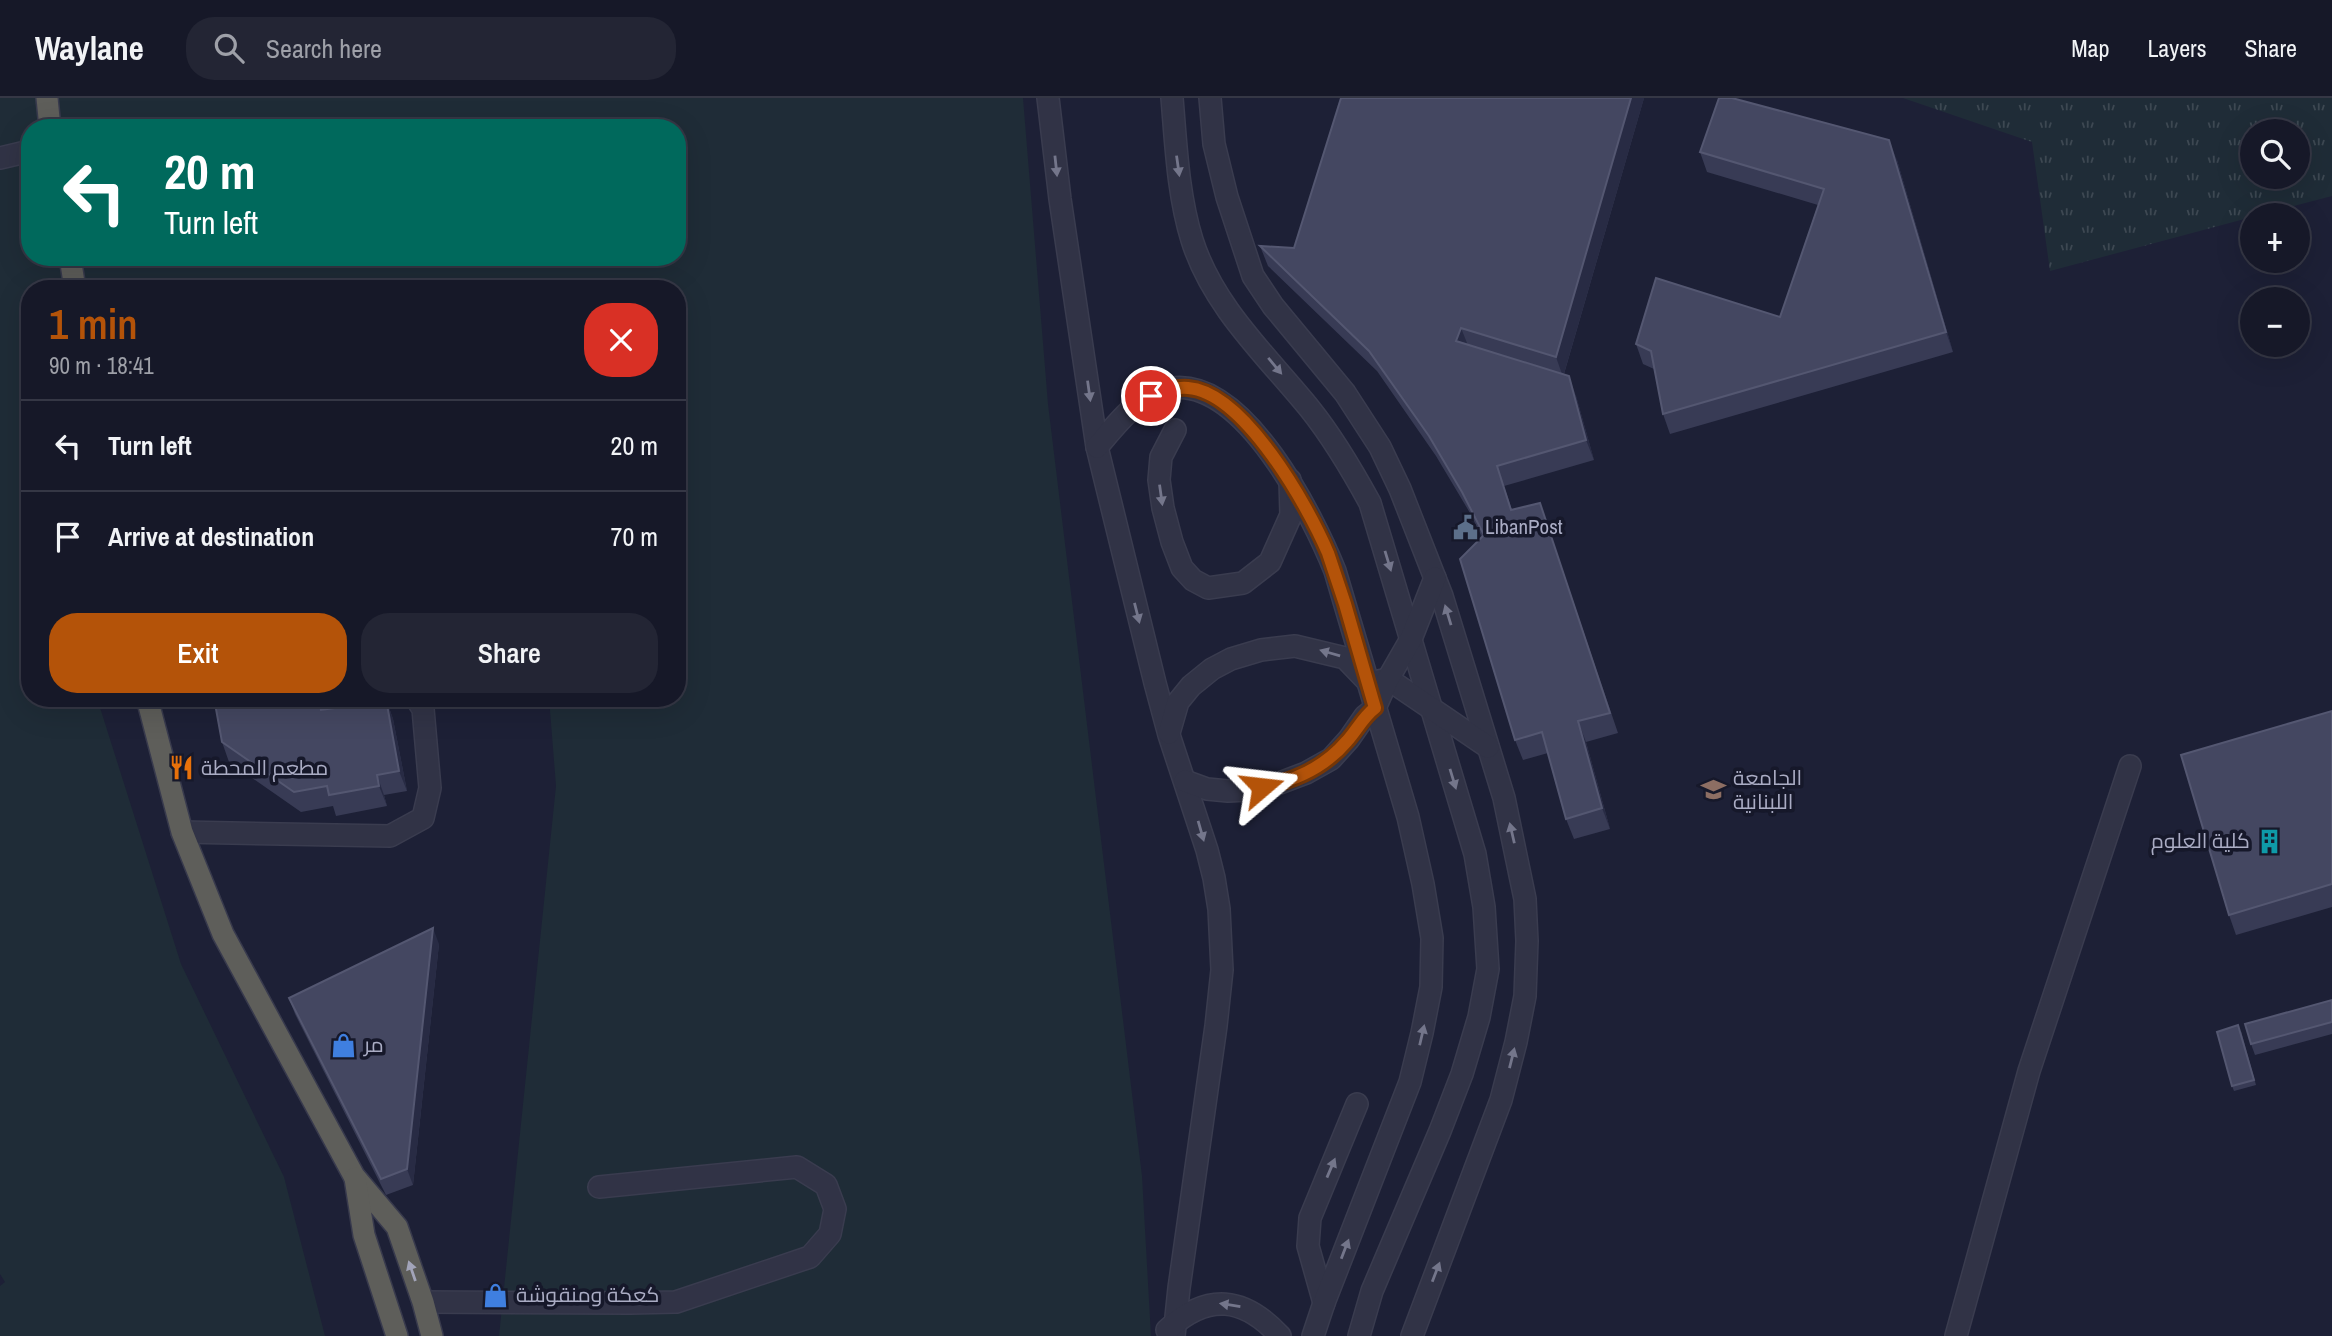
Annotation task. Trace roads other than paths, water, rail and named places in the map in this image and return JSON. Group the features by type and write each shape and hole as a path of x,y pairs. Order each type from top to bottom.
{"highway":[{"path":"47,98 49,119"},
{"path":"149,707 182,832 223,934 354,1176 397,1227 432,1336"},
{"path":"354,1176 364,1235 397,1336"}],"street":[{"path":"1048,98 1060,199 1097,447 1169,735 1214,878 1221,936 1222,970 1216,1026 1170,1332"},
{"path":"1172,98 1182,195 1192,240 1208,278 1228,311 1343,453 1370,503 1475,854 1484,907 1488,969 1479,1017 1462,1074 1372,1291 1359,1336"},
{"path":"1210,98 1214,144 1220,171 1253,276 1273,306 1345,393 1380,447 1400,489 1435,578 1504,798 1525,899 1525,996 1516,1042 1501,1100 1412,1336"},
{"path":"0,158 21,153"},
{"path":"1097,447 1129,410 1170,388 1191,388 1216,398 1238,416 1277,461 1320,534 1378,681 1375,708 1408,817 1423,884 1432,939 1431,987 1410,1082 1313,1336"},
{"path":"1175,430 1161,457 1158,480 1163,509 1182,568 1193,580 1208,588 1243,583 1270,562 1291,515 1290,480"},
{"path":"1378,681 1411,639 1435,578"},
{"path":"1169,735 1178,702 1191,686 1212,669 1231,659 1261,650 1294,646 1345,657 1378,681 1433,711 1488,747"},
{"path":"182,832 390,836 423,818 430,788 422,707"},
{"path":"1185,781 1207,789 1228,791 1277,784 1306,773 1331,759 1365,716 1375,708"},
{"path":"1956,1336 2029,1071 2130,766"},
{"path":"1324,1303 1308,1246 1310,1218 1357,1104"},
{"path":"423,1302 676,1302 810,1256 830,1234 835,1209 826,1185 797,1167 599,1187"},
{"path":"1170,1332 1201,1307 1216,1303 1232,1304 1250,1310 1280,1336"}],"place":[{"name":"LibanPost","path":"1465,527"},
{"name":"مطعم المحطة","path":"181,768"},
{"name":"الجامعة اللبنانية","path":"1713,790"},
{"name":"كلية العلوم","path":"2270,841"},
{"name":"مر","path":"344,1045"},
{"name":"كعكة ومنقوشة","path":"496,1295"}]}
